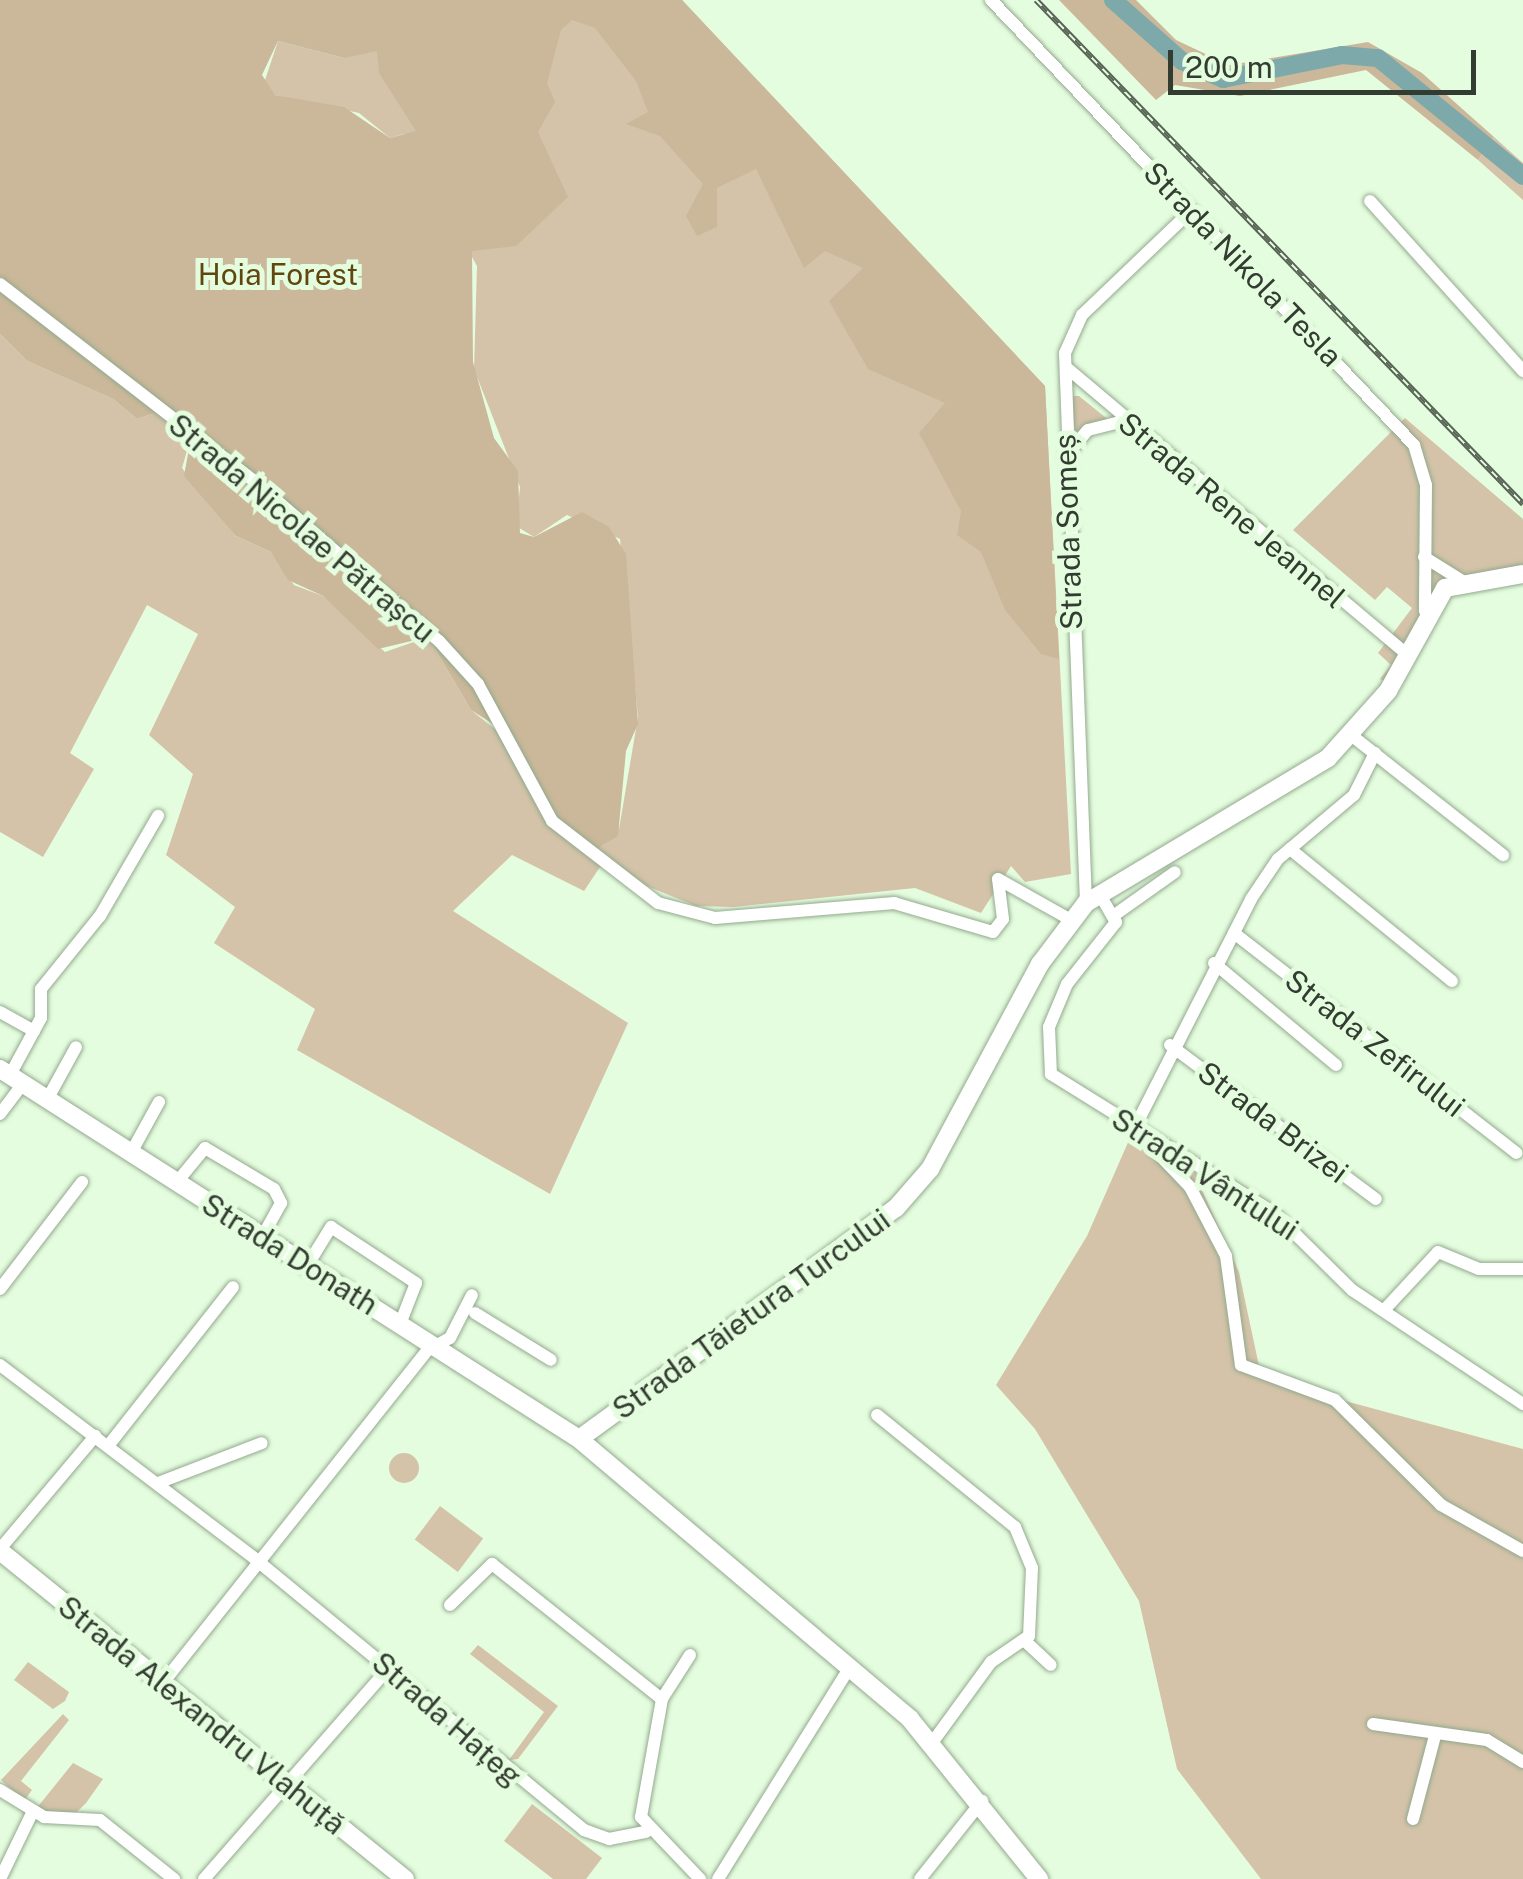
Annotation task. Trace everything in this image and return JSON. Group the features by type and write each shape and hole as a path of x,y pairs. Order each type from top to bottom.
{"main road":[{"path":"1460,580 1523,574"},
{"name":"Strada Tăietura Turcului","path":"579,1439 896,1208 937,1156 1071,920 1093,898 1290,787 1352,735 1407,654 1425,612 1460,580"},
{"name":"Strada Donath","path":"11,1076 579,1439 850,1667 932,1743 982,1801 1039,1879"},
{"name":"Strada Alexandru Vlahuță","path":"0,1550 405,1879"}],"street":[{"name":"Strada Nikola Tesla","path":"991,0 1414,445 1426,485 1425,612"},
{"path":"1370,201 1523,370"},
{"name":"Strada Someș","path":"1093,898 1065,458 1064,361 1082,315 1191,211"},
{"name":"Strada Nicolae Pătrașcu","path":"0,284 254,480 439,640 478,684 552,822 658,903 715,918 894,903 993,932 1003,919 998,879 1071,920"},
{"name":"Strada Rene Jeannel","path":"1064,361 1077,385 1407,654"},
{"path":"1065,458 1088,430 1124,421"},
{"path":"1424,557 1460,580"},
{"path":"1352,735 1503,855"},
{"path":"1375,753 1354,794 1290,849 1214,963 1170,1045 1139,1131 1190,1187 1226,1256 1241,1365 1335,1400 1441,1504 1523,1551"},
{"path":"0,1114 11,1076 34,1030 46,979 100,916 158,816"},
{"path":"1290,849 1452,981"},
{"name":"Strada Vântului","path":"1175,872 1116,914 1072,974 1047,1053 1056,1080 1273,1212 1352,1290 1386,1308 1523,1404"},
{"path":"1093,898 1116,914"},
{"name":"Strada Zefirului","path":"1234,933 1517,1153"},
{"path":"1214,963 1336,1065"},
{"path":"0,1012 34,1030"},
{"name":"Strada Brizei","path":"1170,1045 1376,1199"},
{"path":"48,1098 76,1047"},
{"path":"132,1151 159,1102"},
{"path":"177,1182 198,1151 218,1153 281,1197 262,1237"},
{"path":"0,1289 82,1182"},
{"path":"307,1266 331,1227 416,1283 400,1324"},
{"path":"1386,1308 1435,1253 1480,1269 1523,1268"},
{"path":"108,1446 233,1287"},
{"path":"162,1684 433,1344 450,1338 472,1295"},
{"path":"475,1313 551,1360"},
{"name":"Strada Hațeg","path":"0,1365 261,1563 584,1830 608,1839 646,1832"},
{"path":"877,1415 1024,1540 1032,1568 1024,1641"},
{"path":"0,1550 95,1436"},
{"path":"158,1483 262,1443"},
{"path":"450,1604 492,1564 662,1699"},
{"path":"1024,1641 1051,1665"},
{"path":"932,1743 991,1662 1024,1641"},
{"path":"690,1655 662,1699 646,1832 700,1879"},
{"path":"718,1879 850,1667"},
{"path":"204,1879 389,1668"},
{"path":"1374,1724 1435,1736 1487,1740 1523,1762"},
{"path":"1412,1819 1435,1736"},
{"path":"0,1790 32,1813 100,1820 174,1879"},
{"path":"920,1879 982,1801"},
{"path":"0,1879 32,1813"}],"shaded area":[{"path":"360,0 682,0 1045,386 1071,874 1025,882 1011,866 981,913 915,888 733,907 696,906 600,867 584,891 512,855 453,911 628,1023 550,1194 297,1050 315,1009 214,943 235,907 166,855 193,774 149,735 198,634 147,605 70,753 94,769 43,857 0,832 0,334 27,361 113,399 137,419 158,412 191,437 182,468 236,536 271,552 294,585 323,596 385,652 428,637 471,710 619,829 638,717 620,539 567,515 534,537 516,526 520,487 474,369 477,266 404,134 390,138 359,113 275,95 264,83 278,41 344,58"},
{"path":"1494,137 1523,163 1523,200 1478,160"},
{"path":"1070,396 1079,396 1111,422 1076,440"},
{"path":"1405,418 1523,519 1523,582 1450,589 1397,688 1380,679 1391,665 1378,653 1412,608 1387,587 1375,600 1293,530"},
{"path":"1133,1131 1206,1180 1201,1188 1239,1272 1259,1366 1275,1382 1523,1449 1523,1879 1261,1879 1177,1769 1139,1601 1035,1429 996,1385 1087,1236"},
{"path":"404,1453 415,1457 419,1468 415,1479 404,1483 393,1479 389,1468 393,1457"},
{"path":"440,1506 483,1538 458,1572 415,1540"},
{"path":"478,1645 558,1706 518,1759 509,1760 544,1712 470,1654"},
{"path":"28,1662 69,1692 65,1701 53,1709 14,1680"},
{"path":"63,1714 69,1720 21,1781 32,1790 24,1801 1,1780"},
{"path":"73,1763 103,1779 86,1803 72,1817 36,1809"},
{"path":"532,1804 602,1858 586,1879 553,1879 504,1841"}],"green space":[{"name":"Hoia Forest","path":"0,0 682,0 1045,386 1059,659 1041,654 1005,610 981,552 957,535 961,511 919,433 945,403 868,369 829,301 863,268 825,251 804,268 756,169 717,188 717,227 697,236 686,216 703,184 660,136 626,124 648,112 636,81 595,28 572,20 561,30 547,83 555,102 538,132 568,197 516,246 472,251 473,362 494,438 518,471 520,533 534,537 582,512 609,527 626,554 638,724 626,751 618,836 594,850 558,820 504,731 471,710 428,637 378,649 323,596 288,580 271,552 236,536 184,476 191,437 158,412 137,419 113,399 27,361 0,334","holes":["278,41 344,58 377,51 379,73 416,131 390,138 344,107 275,95 262,75"]},
{"path":"1059,0 1136,0 1176,40 1229,65 1368,42 1422,73 1494,137 1478,160 1366,70 1240,96 1175,85 1156,100"}],"waterway":[{"path":"1113,0 1182,61 1223,79 1342,55 1378,58 1523,176"}],"railway":[{"path":"1036,0 1523,504"}]}
